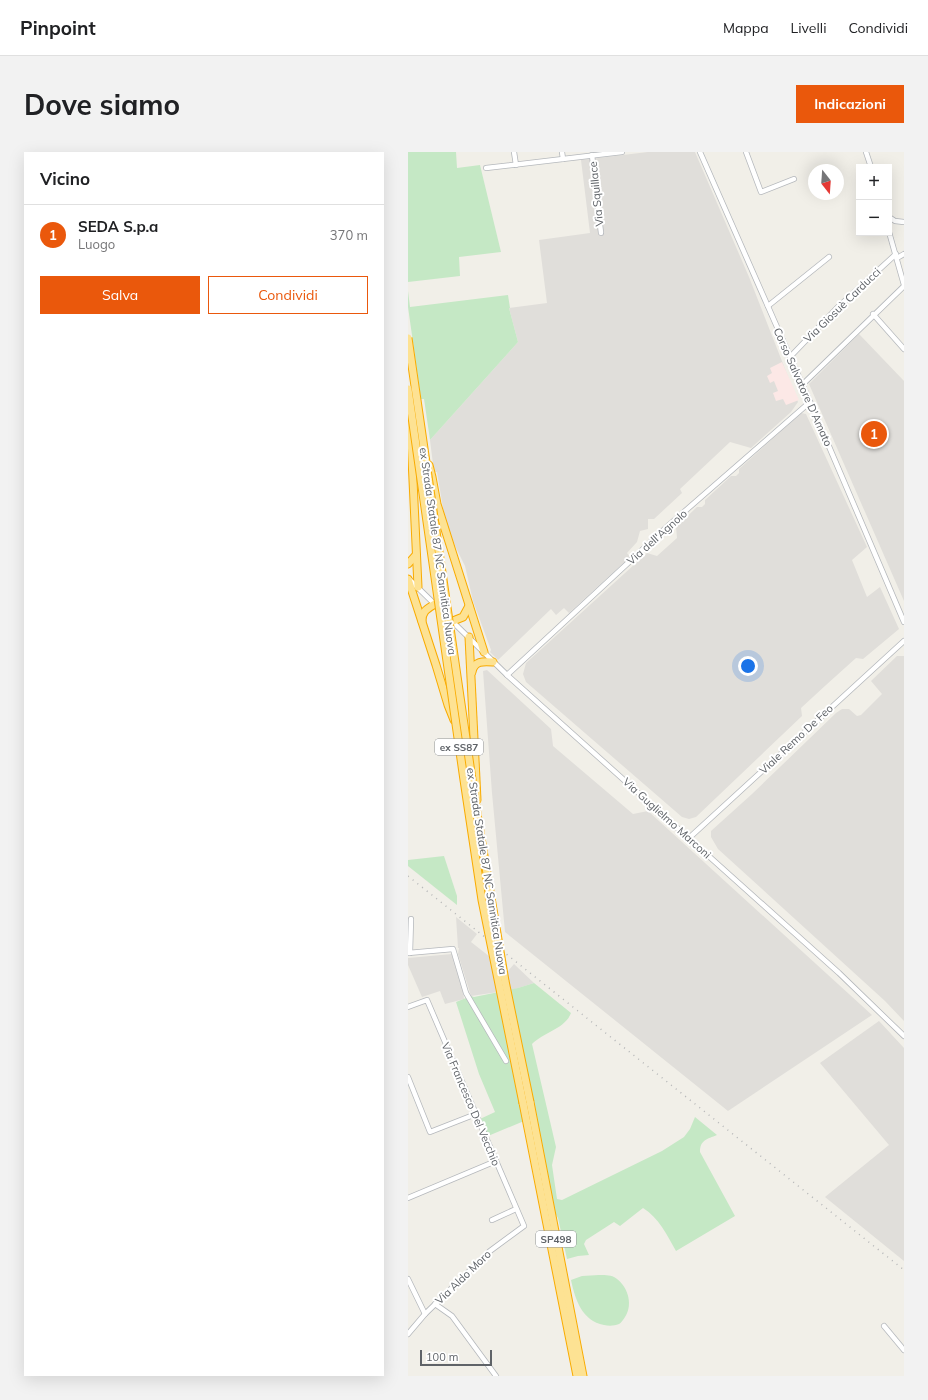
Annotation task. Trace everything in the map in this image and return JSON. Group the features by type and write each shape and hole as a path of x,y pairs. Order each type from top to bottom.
{"highway":[{"name":"ex Strada Statale 87 NC Sannitica Nuova","path":"408,338 477,818 526,1102 577,1376"},
{"name":"ex Strada Statale 87 NC Sannitica Nuova","path":"408,389 482,900 583,1376"},
{"path":"410,402 411,457 418,587"},
{"path":"423,446 432,477 436,504 484,652"},
{"path":"408,564 416,555"},
{"path":"408,578 448,705 456,724"},
{"path":"422,625 422,616 425,610 433,602"},
{"path":"453,622 463,617 469,606"},
{"path":"469,637 477,788 477,818"},
{"path":"471,676 472,668 476,664 484,661 492,662"}],"street":[{"path":"514,152 516,164"},
{"path":"562,152 564,159"},
{"name":"Via Squillace","path":"486,168 622,152"},
{"name":"Corso Salvatore D'Amato","path":"700,152 810,402 904,622"},
{"path":"746,152 761,192 794,179"},
{"path":"866,152 870,164"},
{"name":"Via Squillace","path":"592,155 601,233"},
{"path":"892,219 904,222"},
{"path":"802,385 904,285 890,236"},
{"name":"Via Giosuè Carducci","path":"790,357 836,309 896,256 904,254"},
{"path":"768,306 829,257"},
{"path":"873,314 904,349"},
{"name":"Via dell'Agnolo","path":"507,675 669,525 810,402"},
{"name":"Via Guglielmo Marconi","path":"408,578 469,637 492,662 839,972 904,1036"},
{"name":"Viale Remo De Feo","path":"689,838 904,641"},
{"path":"411,919 409,953 453,949 466,993 506,1061"},
{"name":"Via Francesco Del Vecchio","path":"408,1007 427,1000 524,1226"},
{"path":"408,1077 430,1132 476,1114"},
{"path":"408,1198 496,1161"},
{"path":"492,1220 516,1209"},
{"name":"Via Aldo Moro","path":"408,1334 425,1314 490,1251 524,1226"},
{"path":"408,1279 425,1314"},
{"path":"436,1304 452,1316 496,1376"},
{"path":"884,1326 904,1350"}],"shaded area":[{"path":"648,152 695,152 749,277 798,402 791,412 751,448 730,442 680,489 682,493 654,519 648,519 648,529 640,531 637,542 627,553 630,557 569,613 564,608 556,615 551,609 498,660 490,652 491,650 473,601 465,566 450,533 449,534 445,520 437,472 434,472 430,440 518,342 509,308 547,303 539,240 590,233 581,160"},
{"path":"859,334 904,381 904,601 809,384"},
{"path":"782,362 799,400 786,405 783,399 776,401 773,393 778,391 774,381 770,383 767,376 772,373 770,368"},
{"path":"801,413 806,414 867,547 852,560 867,597 880,587 899,629 863,659 856,658 826,685 801,708 802,716 696,817 689,819 682,817 526,682 523,674 526,663 647,553 657,556 677,538 676,527 697,507 702,507 705,504 705,500 731,476 736,476 739,473 739,469"},
{"path":"897,656 904,656 904,1021 885,1001 718,849 711,837 711,831 752,794 836,713 842,709 849,709 857,716 861,715 882,694 871,681"},
{"path":"487,670 551,729 553,746 633,814 648,811 872,1015 728,1111 505,932 492,793 483,671"},
{"path":"456,917 477,934 471,942 508,971 514,964 534,983 512,990 471,996 458,954 459,948"},
{"path":"452,954 464,999 445,1004 440,991 422,997 408,965 408,958"},
{"path":"879,1021 904,1048 904,1261 825,1197 889,1145 820,1063"}],"green space":[{"path":"408,152 456,152 457,168 480,165 501,252 459,257 460,276 408,282"},
{"path":"408,291 410,307 508,295 509,308 518,342 430,440 424,399 421,399 408,307"},
{"path":"444,856 457,896 457,905 408,866 408,860"},
{"path":"534,983 571,1013 559,1027 532,1044 556,1147 552,1165 557,1199 562,1200 662,1151 684,1137 690,1129 695,1117 717,1135 703,1142 700,1152 735,1216 676,1251 658,1222 643,1208 620,1226 614,1222 586,1240 584,1244 589,1255 567,1259 558,1218 554,1211 536,1116 488,1136 480,1119 495,1112 479,1074 456,1002 471,996 474,997 518,988"},
{"path":"609,1275 614,1277 619,1280 626,1289 629,1300 628,1312 619,1324 608,1326 596,1323 585,1314 577,1302 571,1280 582,1276"}],"railway":[{"path":"408,876 904,1270"}],"place":[{"name":"SEDA S.p.a","path":"874,434"}]}
